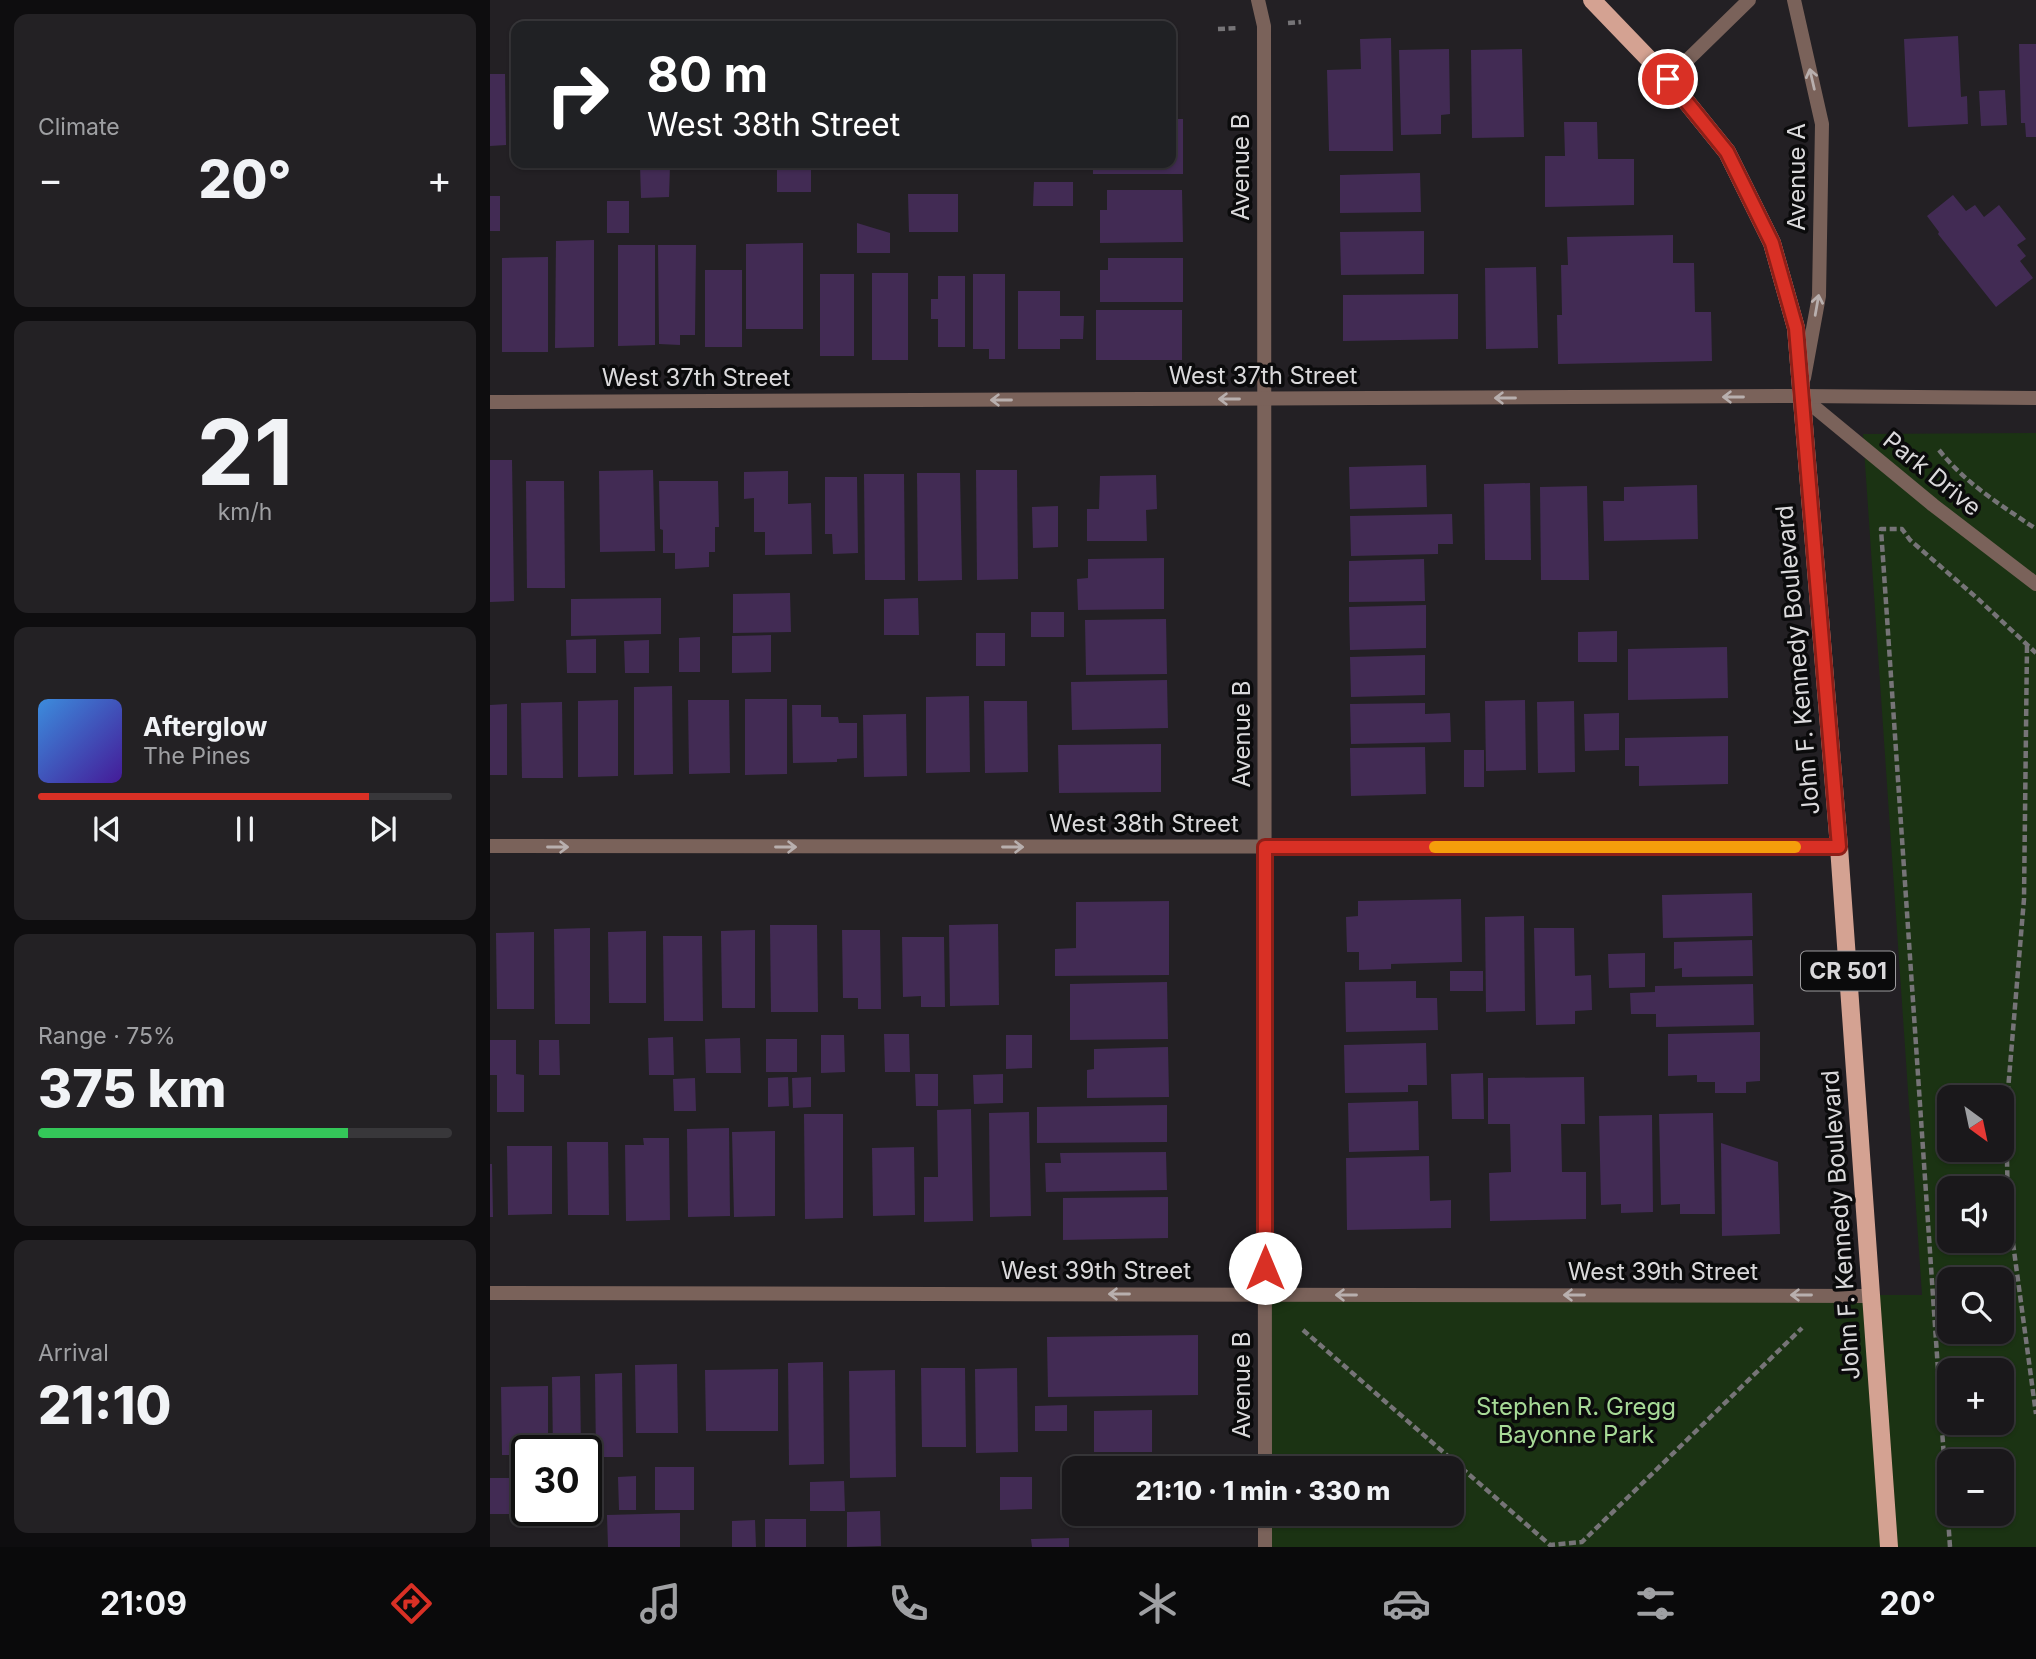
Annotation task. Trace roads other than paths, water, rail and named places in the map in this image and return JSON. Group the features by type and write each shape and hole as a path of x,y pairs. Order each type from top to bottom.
{"main road":[{"name":"John F. Kennedy Boulevard","path":"1592,0 1668,79 1727,152 1772,243 1796,328 1839,847 1889,1547"}],"street":[{"name":"Avenue B","path":"1258,0 1264,26 1265,1456"},
{"path":"1668,79 1749,0"},
{"name":"Avenue A","path":"1794,0 1822,124 1819,296 1801,396"},
{"name":"West 37th Street","path":"490,402 1801,396 2036,398"},
{"name":"Park Drive","path":"1801,396 1933,505 2036,584"},
{"name":"West 38th Street","path":"490,846 1839,847"},
{"name":"West 39th Street","path":"490,1293 1870,1296"},
{"path":"1265,1526 1265,1547"}],"park label":[{"name":"Stephen R. Gregg Bayonne Park","path":"1576,1421"}]}
